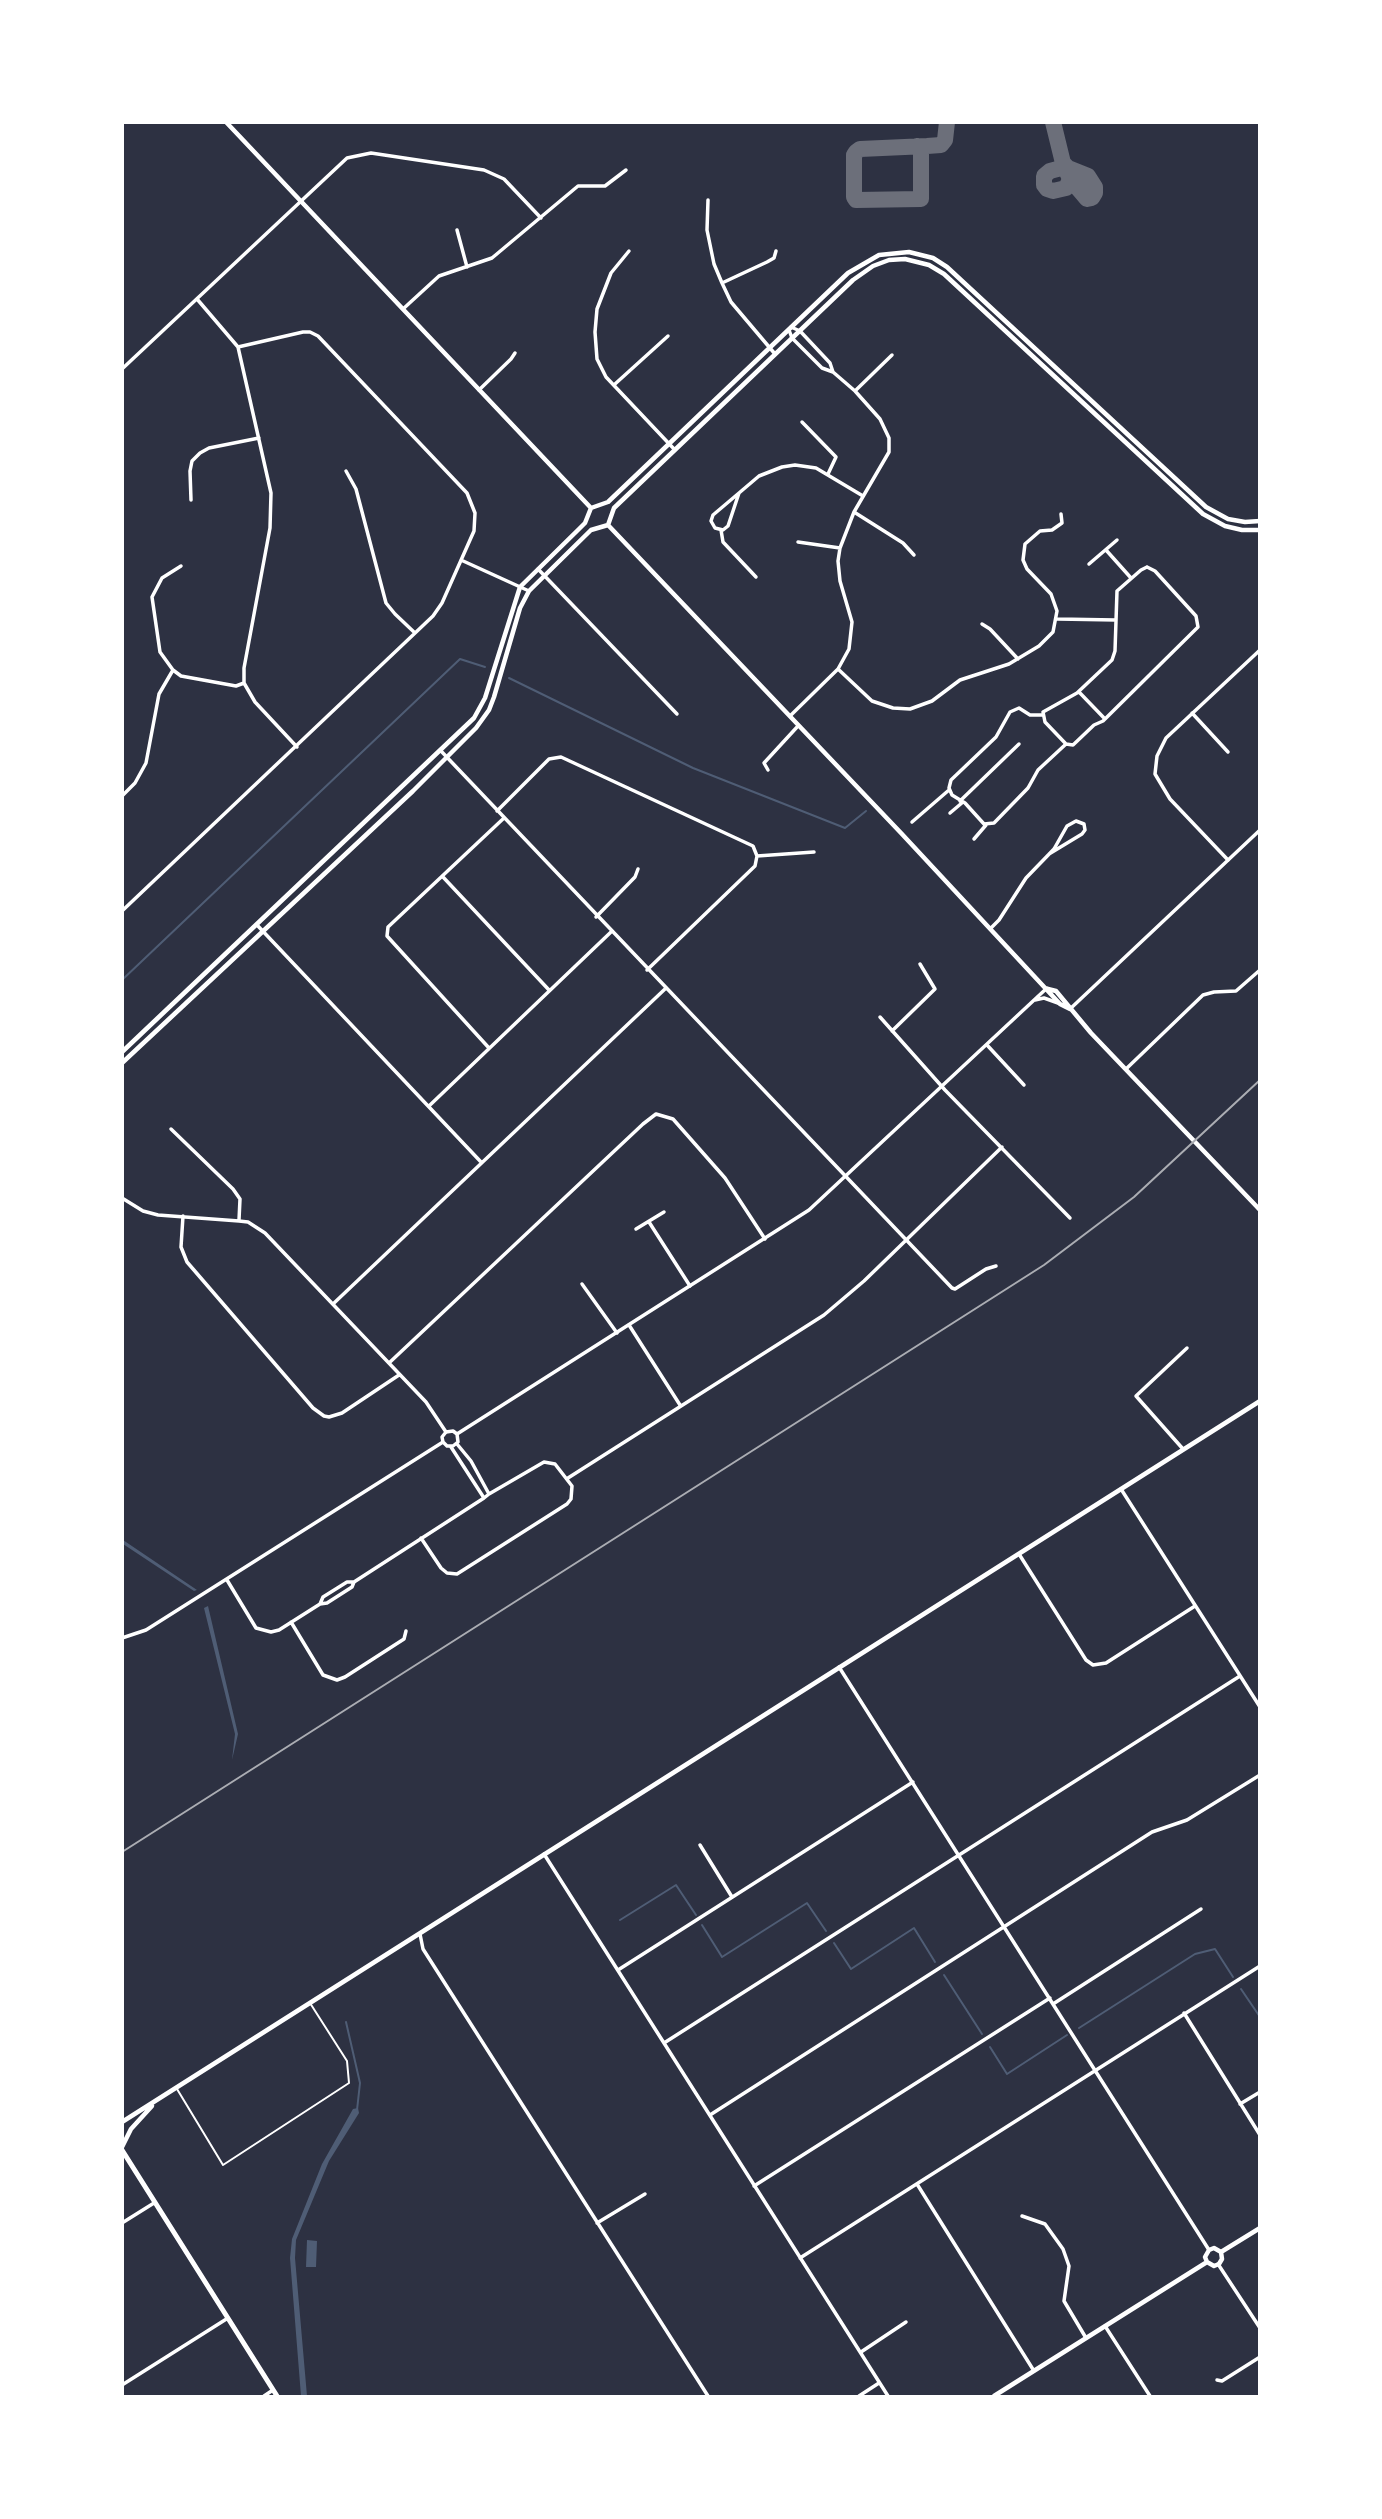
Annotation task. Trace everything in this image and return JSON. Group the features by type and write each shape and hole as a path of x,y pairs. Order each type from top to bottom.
{"highway":[{"path":"122,2148 275,2393"}],"main road":[{"path":"226,122 591,508"},
{"path":"122,1052 474,718 480,709 520,587 579,529 591,508 608,502 848,273 869,259 900,252 933,258 953,272 1206,507 1228,519 1259,521"},
{"path":"608,525 614,508 853,280 873,266 889,260 905,259 929,265 944,274 1203,514 1225,526 1259,530"},
{"path":"601,504 607,507 611,515"},
{"path":"587,517 597,528"},
{"path":"122,1063 476,729 489,710 520,608 529,591 591,530 608,525"},
{"path":"608,525 1060,1004 1070,1009"},
{"path":"350,837 356,844"},
{"path":"1047,989 1056,991 1125,1069 1259,1210"},
{"path":"122,2122 1259,1401"},
{"path":"122,2148 131,2129 157,2100"},
{"path":"1221,2252 1259,2228"},
{"path":"1214,2248 1221,2252 1222,2259 1218,2264 1211,2265 1207,2262 1205,2257 1209,2250 1214,2248"},
{"path":"994,2396 1207,2262"}],"street":[{"path":"122,369 347,158 371,153 477,168 494,173 513,186 541,218"},
{"path":"402,309 439,276 492,258 578,186 605,186 626,170"},
{"path":"708,200 707,230 714,264 730,302 775,354"},
{"path":"457,230 467,267"},
{"path":"629,251 611,273 597,309 597,359 606,377 675,450"},
{"path":"722,283 774,258 776,251"},
{"path":"197,299 238,346 271,493 273,512 244,668 244,683 255,702 297,747"},
{"path":"789,716 838,669 849,647 852,622 840,581 840,548 854,512 889,452 889,438 880,419 855,391 833,372 822,368 792,338 790,329 800,331 830,363 833,372"},
{"path":"122,911 415,633 442,603 475,523 475,513 467,493 318,336 303,332 238,346"},
{"path":"614,385 668,336"},
{"path":"479,390 515,353"},
{"path":"855,391 892,355"},
{"path":"802,422 836,457 828,474"},
{"path":"191,500 190,471 192,461 200,453 259,438"},
{"path":"739,493 727,527 721,530 713,527 712,517 739,493 759,476 782,467 809,467 828,474 863,496"},
{"path":"346,471 356,489 386,603 415,633"},
{"path":"854,512 903,543 914,555"},
{"path":"838,669 872,701 894,708 910,709 932,701 960,680 1019,659 1045,641 1053,632 1057,619 1053,598 1027,569 1023,560 1025,544 1040,531 1052,530 1062,523 1061,514"},
{"path":"721,530 723,542 756,577"},
{"path":"1089,564 1117,540"},
{"path":"798,541 840,548"},
{"path":"1106,550 1131,578"},
{"path":"461,561 529,591"},
{"path":"181,566 162,578 152,597 160,652 181,676 236,686 244,683"},
{"path":"537,569 677,714"},
{"path":"1143,569 1153,569 1196,616 1199,625 1105,719 1094,725 1073,745 1066,744 1046,724 1042,715 1046,709 1079,692 1114,656 1117,591 1143,569"},
{"path":"1057,619 1116,621"},
{"path":"982,624 1019,659"},
{"path":"1228,860 1170,799 1156,774 1157,756 1166,738 1259,650"},
{"path":"122,796 135,783 146,763 159,694 173,670"},
{"path":"1079,692 1105,719"},
{"path":"986,825 952,795 951,780 996,737 1010,712 1018,708 1030,715 1042,715"},
{"path":"1192,713 1228,752"},
{"path":"768,770 764,762 798,726"},
{"path":"950,813 1019,744"},
{"path":"974,839 986,825 994,823 1010,808 1028,788 1038,770 1066,744"},
{"path":"441,751 952,1288 955,1289 986,1269 996,1266"},
{"path":"497,811 549,759 561,757 752,846 757,856 755,866 647,970"},
{"path":"912,822 950,790"},
{"path":"489,1048 387,936 388,928 504,818"},
{"path":"991,928 1026,878 1049,855 1069,824 1076,821 1084,824 1082,834 1049,855"},
{"path":"1070,1009 1259,830"},
{"path":"757,856 814,852"},
{"path":"596,916 635,877 638,869"},
{"path":"443,877 549,990"},
{"path":"257,925 481,1162"},
{"path":"429,1107 611,932"},
{"path":"892,1031 935,989 920,964"},
{"path":"1125,1069 1203,995 1236,991 1259,970"},
{"path":"333,1304 665,989"},
{"path":"457,1434 809,1210 1047,989"},
{"path":"1034,1000 1044,999 1060,1004"},
{"path":"880,1017 942,1087 1070,1218"},
{"path":"987,1045 1024,1085"},
{"path":"389,1363 656,1114 673,1119 725,1178 765,1239"},
{"path":"171,1129 233,1189 240,1199 239,1221"},
{"path":"568,1478 824,1315 864,1281 1002,1147"},
{"path":"122,1198 143,1211 248,1222 265,1233 426,1402 446,1432"},
{"path":"636,1229 664,1212"},
{"path":"183,1216 181,1247 187,1262 313,1408 329,1417 342,1413 399,1375"},
{"path":"649,1222 690,1286"},
{"path":"582,1284 617,1333"},
{"path":"629,1325 680,1405"},
{"path":"1183,1449 1136,1396 1186,1348"},
{"path":"443,1442 442,1437 446,1432 453,1431 457,1434"},
{"path":"457,1434 457,1444 471,1461 489,1494"},
{"path":"443,1442 452,1447 484,1498"},
{"path":"122,1638 146,1630 443,1442"},
{"path":"452,1447 457,1444"},
{"path":"226,1580 256,1628 271,1632 320,1604 327,1603 421,1538 544,1462 555,1464 572,1486 572,1495 567,1504 457,1574 447,1573 441,1568 421,1538"},
{"path":"1121,1489 1259,1707"},
{"path":"1019,1554 1086,1660 1093,1665 1105,1663 1195,1606"},
{"path":"291,1622 323,1675 337,1679 345,1677 404,1639 406,1631"},
{"path":"839,1667 1209,2250"},
{"path":"664,2043 1240,1676"},
{"path":"710,2115 1152,1832 1187,1821 1259,1774"},
{"path":"618,1970 913,1782"},
{"path":"700,1845 733,1897"},
{"path":"544,1854 888,2396"},
{"path":"1054,2004 1201,1909"},
{"path":"420,1934 423,1949 708,2396"},
{"path":"800,2258 1259,1966"},
{"path":"754,2186 1049,1998"},
{"path":"1184,2013 1259,2135"},
{"path":"1240,2104 1259,2092"},
{"path":"917,2183 1034,2371"},
{"path":"597,2223 645,2194"},
{"path":"122,2223 155,2203"},
{"path":"1022,2216 1045,2224 1063,2249 1069,2266 1064,2301 1086,2338"},
{"path":"1218,2264 1259,2326"},
{"path":"122,2385 228,2318"},
{"path":"860,2353 906,2322"},
{"path":"1105,2326 1150,2396"},
{"path":"1217,2380 1223,2381 1259,2357"},
{"path":"859,2396 879,2383"},
{"path":"264,2396 275,2393"}],"lane":[{"path":"176,2088 223,2165 349,2083 346,2061 310,2003"}],"water":[{"path":"123,1540 197,1590 194,1591 123,1544"},
{"path":"208,1606 238,1734 232,1760 235,1734 204,1608"},
{"path":"358,2108 359,2113 329,2161 296,2240 295,2258 307,2396 301,2396 290,2258 292,2239 322,2164 353,2109"},
{"path":"307,2240 317,2241 316,2267 306,2267"}],"waterway":[{"path":"122,980 460,659 485,667"},
{"path":"509,678 693,768 845,828 866,811"},
{"path":"620,1920 676,1885 696,1915"},
{"path":"702,1925 722,1957 807,1903 826,1931"},
{"path":"834,1943 851,1969 914,1928 935,1962"},
{"path":"1079,2028 1195,1954 1215,1949 1233,1977"},
{"path":"944,1975 982,2034"},
{"path":"1241,1989 1260,2017"},
{"path":"346,2022 360,2083 357,2110"},
{"path":"990,2047 1007,2074 1067,2035"}],"taxiway":[{"path":"917,146 921,151 921,199 856,200 856,152 860,149 927,146 941,145 945,140 947,122"},
{"path":"1053,122 1063,163 1068,168 1088,176 1095,187 1092,198 1087,199 1070,179"},
{"path":"1063,163 1070,179 1066,188 1053,191 1047,189 1044,176 1061,168 1063,163"}],"railway":[{"path":"122,1852 1044,1265 1134,1197 1260,1080"}]}
